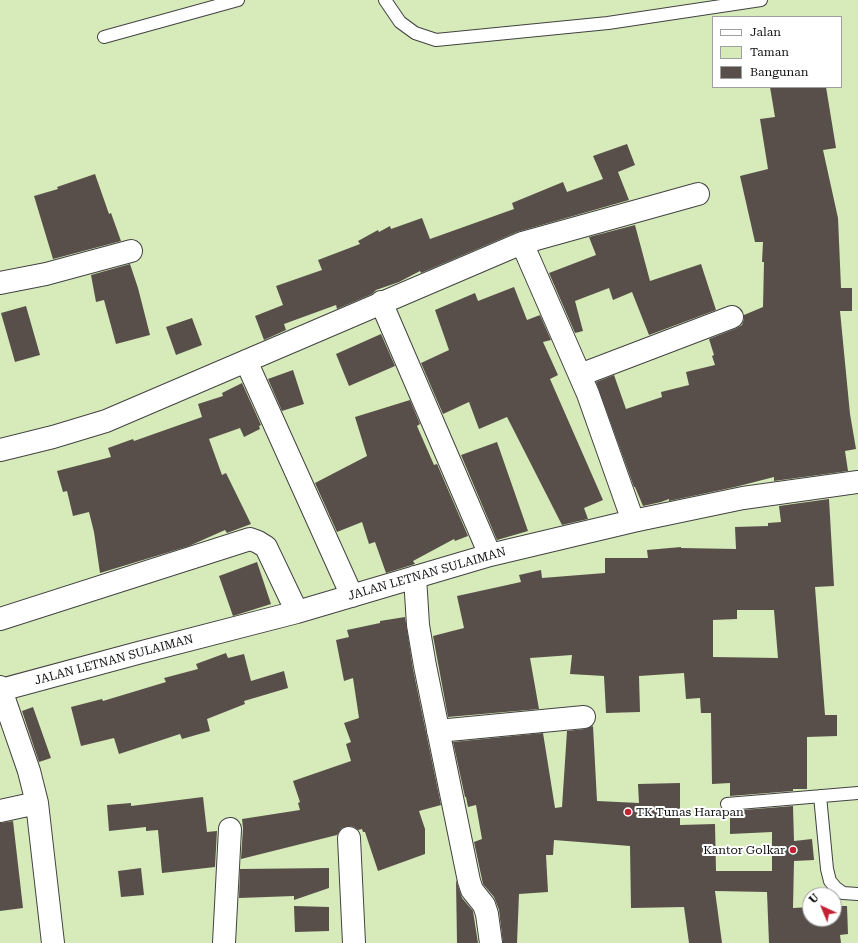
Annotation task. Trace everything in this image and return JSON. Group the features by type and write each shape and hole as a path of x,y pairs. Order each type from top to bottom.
{"street":[{"path":"0,450 53,437 106,421 160,399 381,302 522,243 698,194"},
{"path":"522,243 588,394 633,521"},
{"path":"0,283 46,274 131,251"},
{"path":"381,302 490,555"},
{"path":"580,375 732,317"},
{"path":"246,361 352,596"},
{"name":"JALAN LETNAN SULAIMAN","path":"0,689 297,612 490,555 633,521 743,498 858,482"},
{"path":"0,619 250,539 266,547 297,612"},
{"path":"415,577 418,624 438,731 469,881 472,890 484,904 488,914 491,943"},
{"path":"0,689 38,803 53,943"},
{"path":"438,731 584,717"},
{"path":"0,811 38,803"},
{"path":"224,943 230,829"},
{"path":"349,838 354,943"}],"lane":[{"path":"104,37 238,0"},
{"path":"385,0 400,22 415,33 436,40 608,23 761,0"},
{"path":"727,804 858,793"},
{"path":"820,796 827,869 830,881 843,893 858,894"}],"green space":[{"path":"0,0 858,0 858,943 0,943"}],"building":[{"path":"770,88 826,88 836,148 823,150 838,218 841,288 852,288 852,311 840,311 850,414 856,449 845,451 848,471 774,481 774,477 735,487 669,501 669,499 643,506 634,487 596,382 614,375 626,409 662,397 661,392 689,385 686,372 715,365 712,356 714,355 709,339 737,328 742,325 744,315 763,307 763,242 755,242 740,176 768,169 760,119 775,117"},
{"path":"627,144 635,165 618,172 629,200 517,232 421,273 420,271 399,282 376,290 372,294 337,309 336,305 284,324 286,330 264,340 255,316 283,305 276,286 322,270 318,260 360,244 358,241 378,230 379,232 390,226 391,229 422,218 430,239 514,209 512,203 563,182 567,192 603,179 593,156"},
{"path":"95,174 109,214 111,213 121,241 53,259 34,196 58,189 57,187"},
{"path":"635,225 650,281 701,264 716,310 649,335 632,292 613,300 609,288 575,301 583,331 575,333 549,273 596,255 589,237"},
{"path":"130,264 150,335 116,344 104,300 96,302 91,275"},
{"path":"514,287 527,320 540,315 551,340 543,342 558,375 550,379 603,500 584,508 588,519 562,525 507,417 479,429 469,402 443,414 421,363 449,350 435,310 475,293 478,301"},
{"path":"26,306 40,355 15,362 1,313"},
{"path":"192,318 202,345 176,355 166,327"},
{"path":"381,334 395,366 349,386 336,354"},
{"path":"293,370 304,404 282,411 268,379"},
{"path":"242,383 261,425 259,426 260,429 244,437 240,428 209,439 222,475 226,473 251,524 227,533 225,530 189,546 100,573 94,532 89,512 73,516 67,491 63,492 57,471 111,457 108,448 133,439 134,441 202,417 198,404 223,396 222,393"},
{"path":"410,400 420,424 417,426 434,465 437,464 468,536 455,541 454,539 413,561 415,564 386,573 375,542 369,544 362,522 337,532 315,483 367,456 355,417"},
{"path":"497,442 528,531 497,540 461,455"},
{"path":"829,499 834,586 815,587 825,715 837,715 837,736 807,737 807,789 793,789 793,791 730,796 730,783 712,784 711,713 701,713 700,698 686,699 684,673 639,676 640,712 606,713 604,676 570,674 572,655 530,658 539,709 448,717 433,636 464,628 457,596 521,582 519,575 541,570 542,578 605,573 605,558 648,558 647,550 681,547 736,549 735,527 768,526 768,523 781,522 779,506","holes":["737,610 774,610 778,658 713,657 713,620 737,619"]},
{"path":"257,562 271,604 233,616 219,576"},
{"path":"405,617 413,669 441,805 419,811 425,829 425,854 378,871 365,832 363,832 362,829 358,830 349,826 342,828 337,835 241,859 243,828 242,819 300,810 298,803 300,802 293,781 351,761 346,744 351,742 344,723 359,718 353,678 344,681 336,640 349,637 347,630 380,623 380,621"},
{"path":"226,653 228,658 244,654 251,681 284,671 288,688 244,701 245,704 207,719 210,731 182,739 180,734 119,754 114,738 81,746 71,707 102,699 103,701 166,682 164,678 198,669 196,664"},
{"path":"33,707 51,758 39,762 22,711"},
{"path":"593,726 597,801 639,803 638,784 680,783 680,825 715,824 716,871 772,871 772,832 730,834 730,811 793,806 794,841 812,839 814,860 794,861 793,908 802,907 802,927 842,927 842,906 847,906 848,934 840,935 841,943 769,943 767,892 715,891 722,943 689,943 684,907 631,908 630,846 554,840 553,855 546,855 548,892 519,894 517,943 503,943 499,910 494,897 483,884 474,842 482,839 476,805 468,807 453,742 543,733 555,808 562,807 567,731 585,729"},
{"path":"203,797 207,832 217,831 215,867 162,873 158,830 146,831 146,827 109,831 107,805 131,803 131,806"},
{"path":"13,821 23,908 0,911 0,823"},
{"path":"141,868 144,895 121,897 118,871"},
{"path":"329,868 329,888 294,900 294,896 239,898 240,869"},
{"path":"456,880 462,898 473,911 478,943 457,943"},
{"path":"294,906 329,907 329,931 295,932"}],"place":[{"name":"TK Tunas Harapan","path":"628,812"},
{"name":"Kantor Golkar","path":"793,850"}]}
